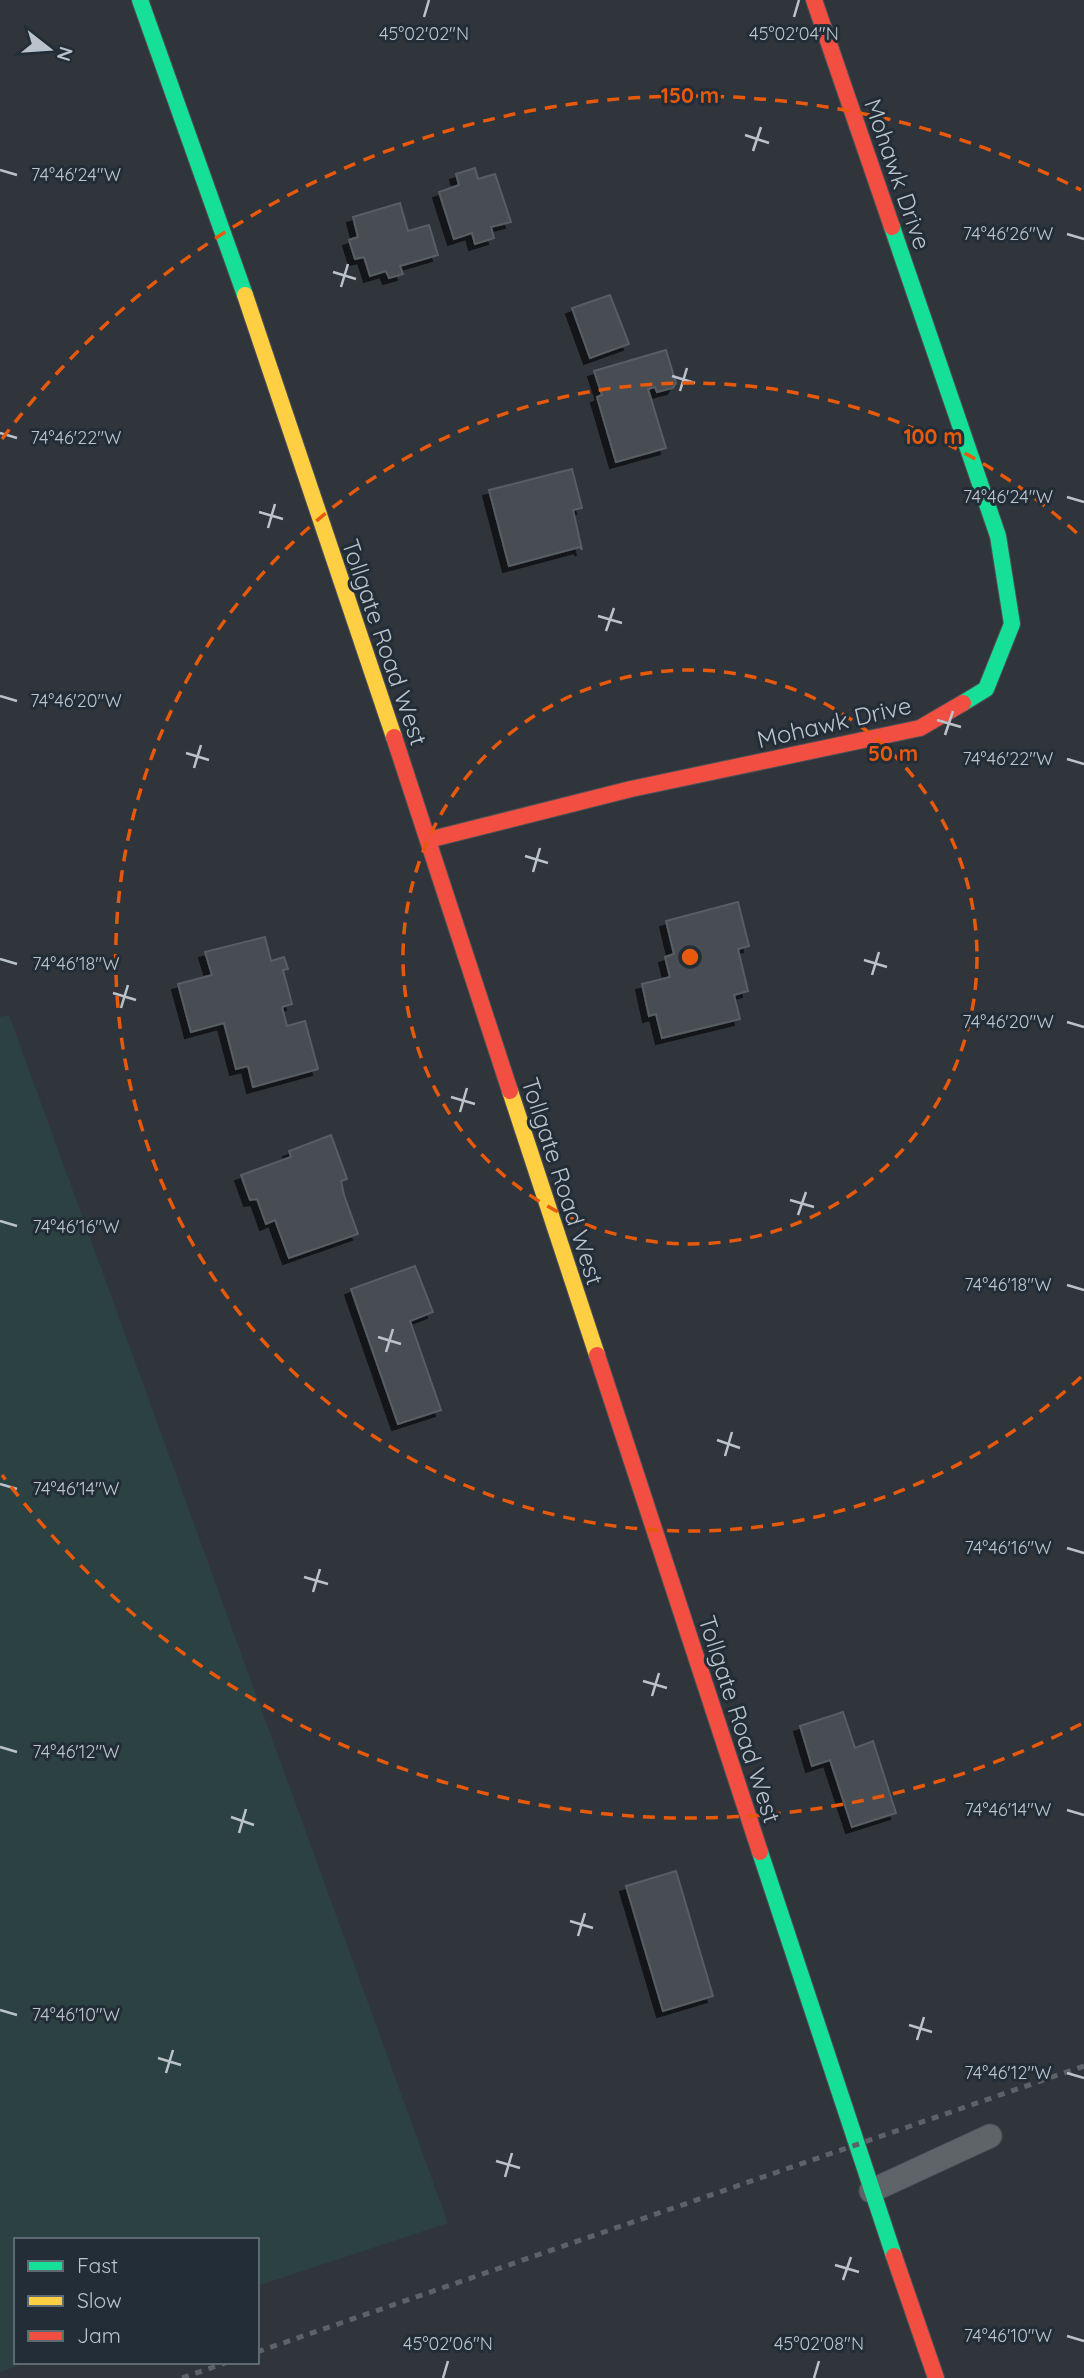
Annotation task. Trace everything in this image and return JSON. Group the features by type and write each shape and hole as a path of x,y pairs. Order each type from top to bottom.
{"street":[{"name":"Tollgate Road West","path":"140,0 207,183 428,840 871,2191 936,2378"},
{"name":"Mohawk Drive","path":"428,840 631,789 920,728 986,689 1012,624 998,536 814,0"}],"lane":[{"path":"871,2191 990,2136"}],"green space":[{"path":"9,1015 448,2223 259,2285 259,2238 14,2238 14,2364 23,2364 0,2372 0,1017"}],"building":[{"path":"475,168 478,179 495,174 511,222 491,227 494,238 475,244 472,233 454,239 439,192 459,185 456,174"},
{"path":"400,203 408,231 429,225 438,255 400,266 403,274 389,278 386,271 370,276 364,257 355,259 349,240 358,237 353,217"},
{"path":"610,295 629,344 590,358 572,308"},
{"path":"666,350 676,383 673,388 657,392 655,387 648,389 666,448 616,462 597,397 602,395 594,371"},
{"path":"572,469 582,508 573,510 582,550 580,547 509,566 489,490"},
{"path":"738,902 749,946 738,949 748,991 734,995 740,1019 662,1038 656,1014 649,1016 642,984 670,977 665,957 674,954 666,921"},
{"path":"265,937 271,961 284,957 288,969 283,970 292,1004 282,1007 287,1026 305,1021 318,1069 253,1087 248,1066 236,1069 224,1023 191,1032 178,984 212,975 205,952"},
{"path":"331,1135 347,1179 341,1181 358,1234 289,1258 275,1220 266,1224 257,1199 250,1200 241,1175 291,1157 289,1151"},
{"path":"415,1266 433,1312 410,1321 441,1410 398,1424 351,1289"},
{"path":"843,1712 855,1748 873,1741 896,1813 852,1827 830,1760 812,1766 800,1726"},
{"path":"676,1871 713,1996 663,2011 626,1886"}],"railway":[{"path":"259,2351 1084,2066"},
{"path":"182,2378 222,2364"}],"traffic: fast":[{"path":"140,0 245,295"},
{"path":"892,227 998,536 1012,624 986,689 963,703"},
{"path":"760,1852 894,2256"}],"traffic: slow":[{"path":"245,295 394,737"},
{"path":"510,1091 597,1355"}],"traffic: jam":[{"path":"814,0 892,227"},
{"path":"428,840 631,789 920,728 963,703"},
{"path":"394,737 510,1091"},
{"path":"597,1355 760,1852"},
{"path":"894,2256 936,2378"}]}
